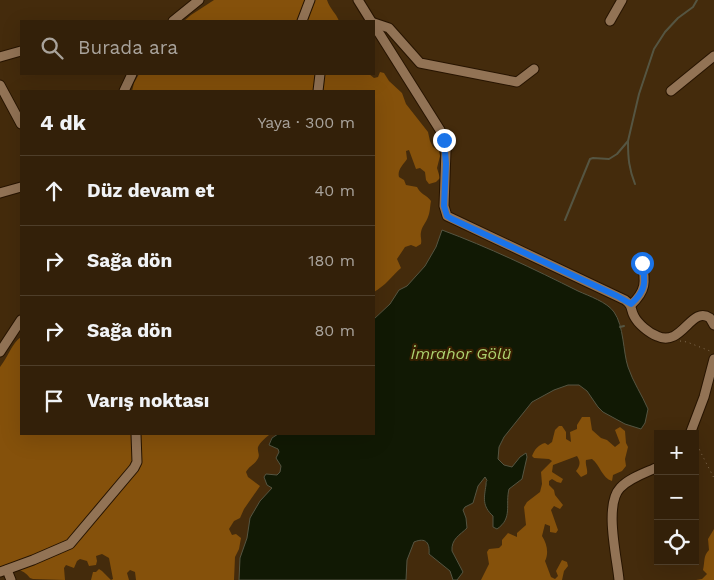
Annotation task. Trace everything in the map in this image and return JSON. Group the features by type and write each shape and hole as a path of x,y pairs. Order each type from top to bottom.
{"street":[{"path":"174,20 199,0"},
{"path":"302,20 310,0"},
{"path":"358,0 371,20"},
{"path":"610,21 622,0"},
{"path":"375,24 389,28 420,63 517,82 534,69"},
{"path":"375,26 440,130 444,140 446,164 444,206 447,216 631,304 635,318 647,330 659,338 668,339 674,337 697,317 702,315 710,318 714,325"},
{"path":"0,57 20,51"},
{"path":"671,91 714,56"},
{"path":"124,90 132,75"},
{"path":"318,90 320,75"},
{"path":"0,85 20,122"},
{"path":"0,193 20,187"},
{"path":"631,304 639,297 644,288 642,263"},
{"path":"0,352 20,322"},
{"path":"692,430 704,397 714,359"},
{"path":"11,580 3,571 61,548 76,538 134,468 136,462 136,435"},
{"path":"619,580 612,508 615,494 621,487 633,479 654,469"}],"path":[{"path":"668,339 687,342 714,353"},
{"path":"699,449 714,478"}],"shaded area":[{"path":"214,0 327,0 338,20 185,20"},
{"path":"380,72 384,73 389,81 402,93 406,104 428,132 433,147 439,151 440,156 437,168 440,178 436,182 429,184 426,180 425,172 420,168 416,169 409,150 406,151 407,159 400,170 399,177 404,180 406,185 417,187 431,201 429,214 422,230 421,244 416,247 411,245 405,247 397,259 401,268 375,292 375,90 132,90 138,75 370,75 374,78 378,77"},
{"path":"20,338 20,435 269,435 259,445 259,455 256,462 246,472 248,477 260,486 240,518 234,521 229,529 232,535 236,534 241,538 235,557 234,580 136,580 135,572 130,570 127,573 129,580 111,580 113,579 109,558 102,554 96,556 96,565 89,566 87,561 80,559 74,568 66,565 64,568 65,580 33,579 21,570 0,568 0,367"},
{"path":"582,417 590,417 592,430 615,447 620,443 615,430 620,427 625,431 628,447 625,459 626,466 622,471 613,475 612,481 606,477 592,459 586,460 587,474 581,477 576,471 580,464 577,456 553,465 552,472 563,479 561,483 552,479 549,481 549,485 563,505 560,509 554,506 551,510 558,530 556,533 550,532 550,526 545,524 542,536 547,548 545,561 551,577 555,579 558,576 556,571 562,560 567,562 568,566 564,571 562,580 481,580 489,564 487,552 489,549 499,548 502,545 502,540 508,533 517,537 517,533 526,525 524,507 527,502 540,492 542,484 541,472 552,461 534,458 532,456 534,451 540,445 545,443 548,445 552,442 555,430 559,426 562,426 566,432 566,439 571,442 570,432 577,429 577,425"},
{"path":"714,529 714,580 696,580 702,579 707,574 703,570 704,559 709,550 708,539"},
{"path":"99,569 111,580 91,580 93,572"}],"water":[{"name":"İmrahor Gölü","path":"442,230 528,267 611,308 620,324 626,361 632,378 648,409 645,423 641,429 625,424 603,412 587,391 579,385 568,385 554,390 532,402 504,437 499,447 498,459 504,465 512,467 526,453 527,457 522,479 509,489 507,516 502,525 497,529 493,527 493,516 487,509 485,502 487,480 485,477 478,486 473,503 463,510 467,528 456,538 452,547 452,551 463,572 457,580 453,580 450,571 429,554 428,544 422,540 414,542 407,560 406,580 239,580 240,558 247,538 250,518 260,501 272,488 267,485 264,477 266,474 277,475 280,472 281,466 276,458 279,452 278,449 269,445 272,438 276,435 375,435 375,318 390,304 399,290 407,286 425,266 436,247"}],"waterway":[{"path":"565,220 590,159 609,159 617,154 628,141 639,94 654,49 665,32 678,18 693,7 697,0"},
{"path":"628,142 629,163 635,184"},
{"path":"620,327 624,326"}],"route":[{"path":"444,140 446,164 444,206 447,216 631,304 639,297 644,288 642,263"}]}
